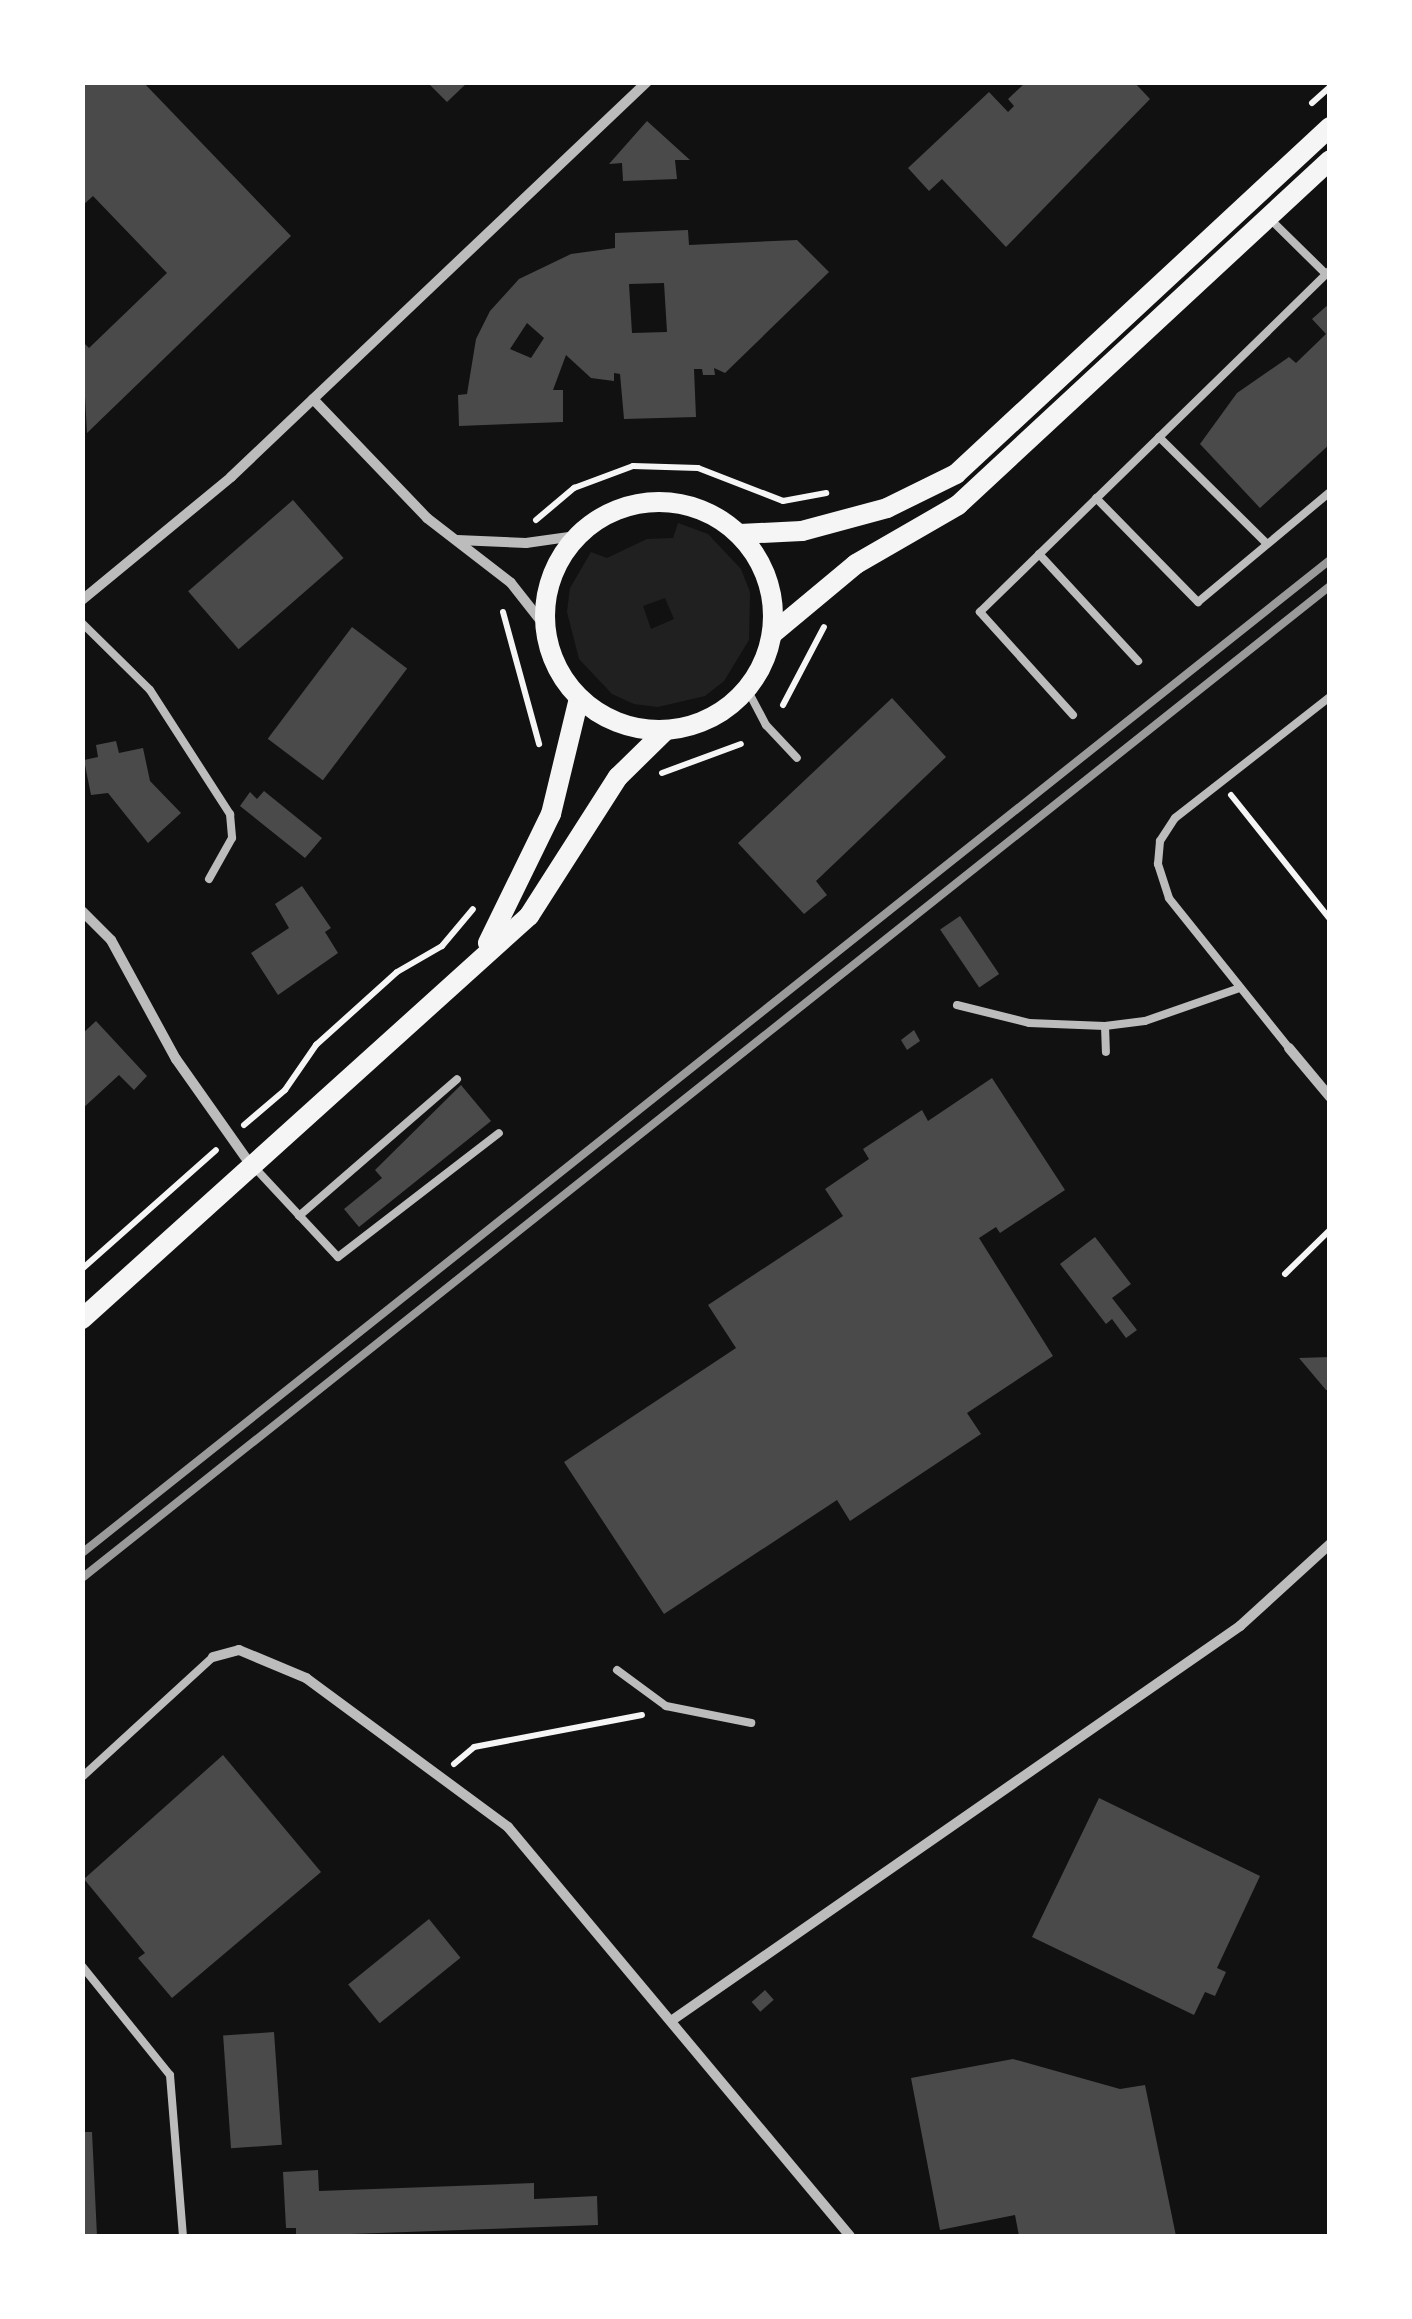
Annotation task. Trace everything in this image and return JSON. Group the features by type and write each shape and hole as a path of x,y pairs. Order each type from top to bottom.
{"main road":[{"path":"740,534 802,530 887,508 956,474 1330,126"},
{"path":"772,634 856,564 958,505 1330,160"},
{"path":"676,502 711,512 740,534 761,563 772,598 772,634 747,689 710,717 666,730 634,728 579,698 550,652 544,625 557,562 576,536 622,508 676,502"},
{"path":"485,950 551,814 579,698"},
{"path":"82,1319 485,950 529,916 618,777 666,730"}],"street":[{"path":"82,600 313,400 646,82"},
{"path":"313,400 456,540 511,584 544,625"},
{"path":"456,540 526,543 576,536"},
{"path":"82,911 110,940 230,1138 250,1164"},
{"path":"1289,1048 1330,1097"},
{"path":"671,2022 1240,1626 1330,1544"},
{"path":"212,1657 239,1650 274,1660 443,1774 508,1827 850,2236"}],"lane":[{"path":"1073,715 980,612 1328,272 1268,218"},
{"path":"1159,437 1267,544"},
{"path":"1096,498 1198,602 1330,492"},
{"path":"1039,554 1138,661"},
{"path":"82,623 158,700 230,814 232,838 210,879"},
{"path":"747,689 766,725 797,758"},
{"path":"1289,1048 1169,898 1158,864 1160,842 1174,818 1330,696"},
{"path":"957,1005 1029,1023 1105,1026 1145,1021 1240,988"},
{"path":"1105,1026 1106,1052"},
{"path":"299,1216 457,1078"},
{"path":"250,1164 338,1256 499,1133"},
{"path":"82,1778 212,1657"},
{"path":"617,1670 666,1706 751,1723"},
{"path":"83,1968 170,2074 183,2236"}],"path":[{"path":"1301,114 1330,87"},
{"path":"532,523 574,488 633,466 698,468 783,501 839,491"},
{"path":"501,606 534,710 538,764"},
{"path":"783,706 822,630"},
{"path":"651,779 741,744"},
{"path":"1220,782 1330,919"},
{"path":"82,1268 285,1090 316,1045 397,972 442,946 476,905"},
{"path":"1285,1274 1330,1230"},
{"path":"443,1774 474,1747 666,1706"}],"shaded area":[{"path":"678,523 708,534 741,569 750,592 749,640 724,681 705,696 658,707 634,704 612,694 579,659 567,612 570,588 591,552 607,558 647,539 673,538","holes":["665,598 674,619 651,629 643,606"]}],"building":[{"path":"82,82 143,82 291,236 87,433 82,341 89,348 167,273 93,196 82,206"},
{"path":"427,82 468,82 447,102"},
{"path":"1026,82 1134,82 1150,99 1006,247 942,179 929,191 908,168 989,92 1008,112 1014,106 1008,99"},
{"path":"647,121 690,160 675,160 677,179 623,181 622,163 609,164"},
{"path":"688,230 689,245 797,240 829,272 725,373 714,368 715,375 703,375 702,369 694,369 696,417 624,419 620,374 614,373 614,381 591,378 566,355 553,390 563,390 563,422 459,426 458,395 467,394 476,339 490,311 519,279 571,254 615,248 615,233","holes":["664,283 667,332 632,333 629,284","527,323 544,338 531,358 510,349"]},
{"path":"1330,303 1330,444 1260,508 1200,444 1237,393 1289,357 1296,363 1326,334 1312,319"},
{"path":"293,500 344,558 239,649 188,591"},
{"path":"352,627 407,669 323,780 268,739"},
{"path":"892,698 946,757 816,881 827,895 804,914 738,843"},
{"path":"116,741 119,753 143,748 150,781 181,813 148,843 108,793 91,795 84,760 98,757 96,745"},
{"path":"264,791 322,838 305,858 240,806 250,792 257,799"},
{"path":"302,886 331,928 325,932 338,953 278,995 251,953 289,928 275,904"},
{"path":"960,916 999,974 979,987 940,929"},
{"path":"96,1021 147,1076 134,1090 119,1075 82,1109 82,1034"},
{"path":"914,1030 920,1041 907,1050 901,1040"},
{"path":"992,1078 1065,1190 1000,1233 996,1227 979,1238 1053,1356 967,1413 981,1434 850,1521 837,1500 664,1614 564,1462 736,1348 708,1305 843,1216 825,1189 869,1159 863,1149 922,1110 928,1121"},
{"path":"461,1085 491,1121 359,1227 344,1209 382,1178 375,1170"},
{"path":"1095,1237 1131,1284 1112,1298 1137,1330 1126,1338 1112,1319 1106,1324 1060,1264"},
{"path":"1330,1357 1330,1390 1326,1390 1299,1358"},
{"path":"223,1755 321,1872 172,1998 138,1958 145,1953 84,1879"},
{"path":"1099,1798 1260,1876 1217,1968 1226,1972 1215,1996 1205,1992 1194,2015 1032,1937"},
{"path":"429,1919 460,1958 380,2023 348,1984"},
{"path":"765,1990 774,2000 760,2012 752,2002"},
{"path":"274,2032 282,2145 231,2148 223,2036"},
{"path":"1013,2059 1120,2089 1145,2085 1176,2236 1019,2236 1015,2215 940,2230 911,2078"},
{"path":"82,2132 92,2132 97,2236 82,2236"},
{"path":"318,2170 319,2191 534,2183 534,2199 597,2196 598,2225 296,2236 296,2228 286,2228 283,2172"}],"railway":[{"path":"82,1553 1330,560"},
{"path":"82,1578 1330,586"}]}
